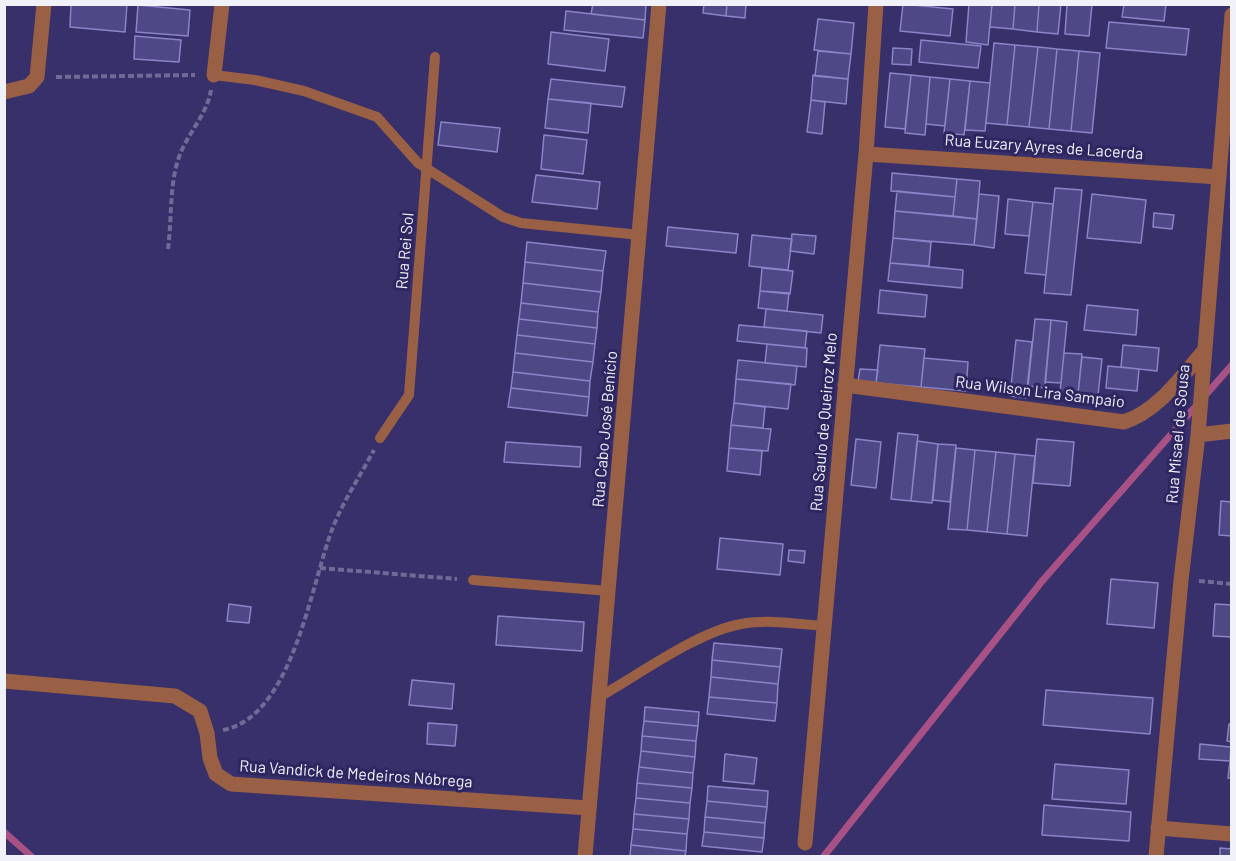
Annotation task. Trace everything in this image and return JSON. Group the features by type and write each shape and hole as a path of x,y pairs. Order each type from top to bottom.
{"street":[{"path":"12,91 29,86 37,77 44,4"},
{"path":"214,75 222,4"},
{"name":"Rua Cabo José Benício","path":"585,856 659,4"},
{"name":"Rua Saulo de Queiroz Melo","path":"805,843 866,154 876,4"},
{"name":"Rua Misael de Sousa","path":"1156,856 1181,580 1199,430 1232,15"},
{"name":"Rua Euzary Ayres de Lacerda","path":"866,154 1219,177"},
{"name":"Rua Wilson Lira Sampaio","path":"845,385 1124,422 1138,417 1152,407 1204,351"},
{"path":"1199,430 1232,430"},
{"name":"Rua Vandick de Medeiros Nóbrega","path":"4,681 175,696 200,711 207,733 210,758 216,774 231,784 589,808"},
{"path":"1158,828 1232,834"}],"lane":[{"name":"Rua Rei Sol","path":"380,438 409,395 435,57"},
{"path":"214,75 255,80 304,91 376,117 418,163 503,217 521,223 640,235"},
{"path":"473,580 609,591"},
{"path":"599,697 714,632 764,621 824,626"}],"path":[{"path":"37,77 214,75 210,96 183,147 175,169 168,249"},
{"path":"207,733 231,729 250,717 285,674 337,518 380,438"},
{"path":"320,568 473,580"},
{"path":"1181,580 1232,584"}],"building":[{"path":"71,4 127,4 125,32 70,27"},
{"path":"593,4 646,4 645,20 591,14"},
{"path":"704,4 727,4 726,16 703,13"},
{"path":"727,4 746,4 745,18 726,16"},
{"path":"903,4 953,9 950,36 900,31"},
{"path":"969,4 992,4 988,45 966,42"},
{"path":"992,4 1015,4 1013,29 990,27"},
{"path":"1015,4 1039,4 1037,32 1013,29"},
{"path":"1039,4 1061,4 1058,34 1037,32"},
{"path":"1067,4 1092,4 1089,36 1065,34"},
{"path":"1124,4 1166,4 1164,21 1122,17"},
{"path":"138,5 190,10 188,36 136,32"},
{"path":"566,11 645,20 643,38 564,30"},
{"path":"818,19 854,23 851,54 814,50"},
{"path":"1109,22 1189,29 1186,55 1106,48"},
{"path":"551,32 609,39 605,71 548,64"},
{"path":"135,36 181,40 179,62 134,59"},
{"path":"921,40 981,46 978,68 919,62"},
{"path":"994,43 1015,45 1007,125 986,123"},
{"path":"1015,45 1038,47 1029,127 1007,125"},
{"path":"1038,47 1057,49 1049,129 1029,127"},
{"path":"893,48 912,49 911,65 892,64"},
{"path":"1057,49 1079,51 1071,131 1049,129"},
{"path":"818,51 851,54 848,79 815,76"},
{"path":"1079,51 1100,53 1092,133 1071,131"},
{"path":"890,73 911,75 905,129 885,127"},
{"path":"813,75 848,79 846,104 811,100"},
{"path":"911,75 930,77 925,135 905,133"},
{"path":"930,77 950,79 945,126 926,124"},
{"path":"551,79 625,87 622,107 548,99"},
{"path":"950,79 970,81 964,135 944,133"},
{"path":"970,81 990,83 985,131 965,130"},
{"path":"548,99 591,103 588,133 545,128"},
{"path":"811,100 825,102 822,134 807,132"},
{"path":"441,122 500,128 497,152 438,145"},
{"path":"544,135 587,140 583,174 541,169"},
{"path":"892,173 957,179 955,197 891,191"},
{"path":"536,175 600,182 597,209 532,202"},
{"path":"957,179 980,181 977,219 953,216"},
{"path":"1055,188 1082,190 1071,295 1044,293"},
{"path":"897,191 955,197 953,216 895,211"},
{"path":"979,194 999,196 994,248 974,245"},
{"path":"1092,194 1146,200 1141,243 1087,238"},
{"path":"1008,199 1033,202 1029,236 1005,234"},
{"path":"1033,202 1053,204 1046,275 1025,273"},
{"path":"895,211 977,219 974,245 893,238"},
{"path":"1154,213 1174,215 1172,229 1153,227"},
{"path":"668,227 738,234 736,253 666,246"},
{"path":"792,234 816,236 814,254 790,251"},
{"path":"752,235 792,239 788,270 749,266"},
{"path":"893,238 931,242 929,266 890,263"},
{"path":"527,242 606,251 603,271 525,262"},
{"path":"525,262 603,271 601,292 523,283"},
{"path":"890,263 963,270 962,288 888,281"},
{"path":"762,268 793,271 790,294 760,291"},
{"path":"523,283 601,292 598,312 521,303"},
{"path":"880,290 927,295 925,317 878,313"},
{"path":"760,291 789,293 787,311 758,308"},
{"path":"521,303 598,312 597,328 519,319"},
{"path":"1087,305 1138,310 1136,335 1084,330"},
{"path":"766,309 823,315 821,333 764,327"},
{"path":"519,319 597,328 595,344 517,335"},
{"path":"1035,319 1051,320 1045,388 1028,386"},
{"path":"1051,320 1067,322 1061,383 1045,382"},
{"path":"739,325 807,331 805,348 737,341"},
{"path":"517,335 595,344 593,362 515,353"},
{"path":"1016,340 1032,342 1026,398 1010,396"},
{"path":"767,344 807,348 806,367 765,363"},
{"path":"880,345 925,349 921,387 876,383"},
{"path":"1123,345 1159,348 1157,371 1121,367"},
{"path":"515,353 593,362 590,381 513,372"},
{"path":"1064,353 1082,354 1078,394 1060,392"},
{"path":"1082,357 1102,359 1098,395 1078,394"},
{"path":"924,358 968,362 966,391 921,387"},
{"path":"738,360 797,366 795,385 736,379"},
{"path":"1108,366 1139,369 1137,391 1106,388"},
{"path":"860,369 878,370 876,383 858,381"},
{"path":"513,372 590,381 589,397 511,388"},
{"path":"736,379 791,384 788,409 734,403"},
{"path":"511,388 589,397 587,416 508,407"},
{"path":"734,403 765,407 763,428 731,425"},
{"path":"731,425 771,429 768,451 729,448"},
{"path":"898,433 918,435 911,501 891,499"},
{"path":"856,439 881,442 876,488 851,485"},
{"path":"1037,439 1074,442 1070,486 1033,483"},
{"path":"917,441 938,444 932,503 911,501"},
{"path":"506,442 581,447 580,467 504,462"},
{"path":"938,444 956,445 950,502 933,500"},
{"path":"729,448 762,451 760,475 727,471"},
{"path":"956,448 975,450 967,530 948,529"},
{"path":"975,450 996,452 987,532 967,530"},
{"path":"996,452 1015,454 1007,534 987,532"},
{"path":"1015,454 1035,456 1027,536 1007,534"},
{"path":"1221,501 1232,502 1232,536 1219,535"},
{"path":"720,538 783,544 780,575 717,569"},
{"path":"789,550 805,551 804,563 788,561"},
{"path":"1111,579 1158,583 1154,628 1107,624"},
{"path":"229,604 251,607 249,623 227,621"},
{"path":"1215,604 1232,605 1232,637 1213,636"},
{"path":"498,616 584,622 582,651 496,645"},
{"path":"714,643 782,649 780,667 712,660"},
{"path":"712,660 780,667 778,684 711,677"},
{"path":"711,677 778,684 777,703 709,697"},
{"path":"412,680 454,684 452,709 409,705"},
{"path":"1046,690 1153,698 1150,734 1043,725"},
{"path":"709,697 777,703 775,721 707,714"},
{"path":"645,707 699,712 698,726 644,721"},
{"path":"644,721 698,726 696,741 642,736"},
{"path":"428,723 457,725 455,746 427,744"},
{"path":"1229,724 1232,724 1232,742 1227,741"},
{"path":"642,736 696,741 695,757 641,751"},
{"path":"1200,744 1231,747 1230,761 1199,759"},
{"path":"641,751 695,757 693,773 639,767"},
{"path":"725,754 757,758 754,784 723,781"},
{"path":"1230,761 1232,761 1232,778 1228,778"},
{"path":"1055,764 1129,770 1126,804 1052,799"},
{"path":"639,767 693,773 692,788 637,783"},
{"path":"637,783 692,788 690,803 636,798"},
{"path":"708,786 768,791 767,807 707,801"},
{"path":"636,798 690,803 689,819 634,814"},
{"path":"707,801 767,807 765,823 705,817"},
{"path":"1044,805 1131,812 1129,841 1042,835"},
{"path":"634,814 689,819 687,834 633,829"},
{"path":"705,817 765,823 764,838 704,832"},
{"path":"633,829 687,834 686,851 631,845"},
{"path":"704,832 764,838 762,852 702,846"},
{"path":"631,845 686,851 685,856 630,856"},
{"path":"1220,848 1232,849 1232,856 1220,856"}],"waterway":[{"path":"824,856 1043,580 1232,365"},
{"path":"4,832 31,856"}]}
